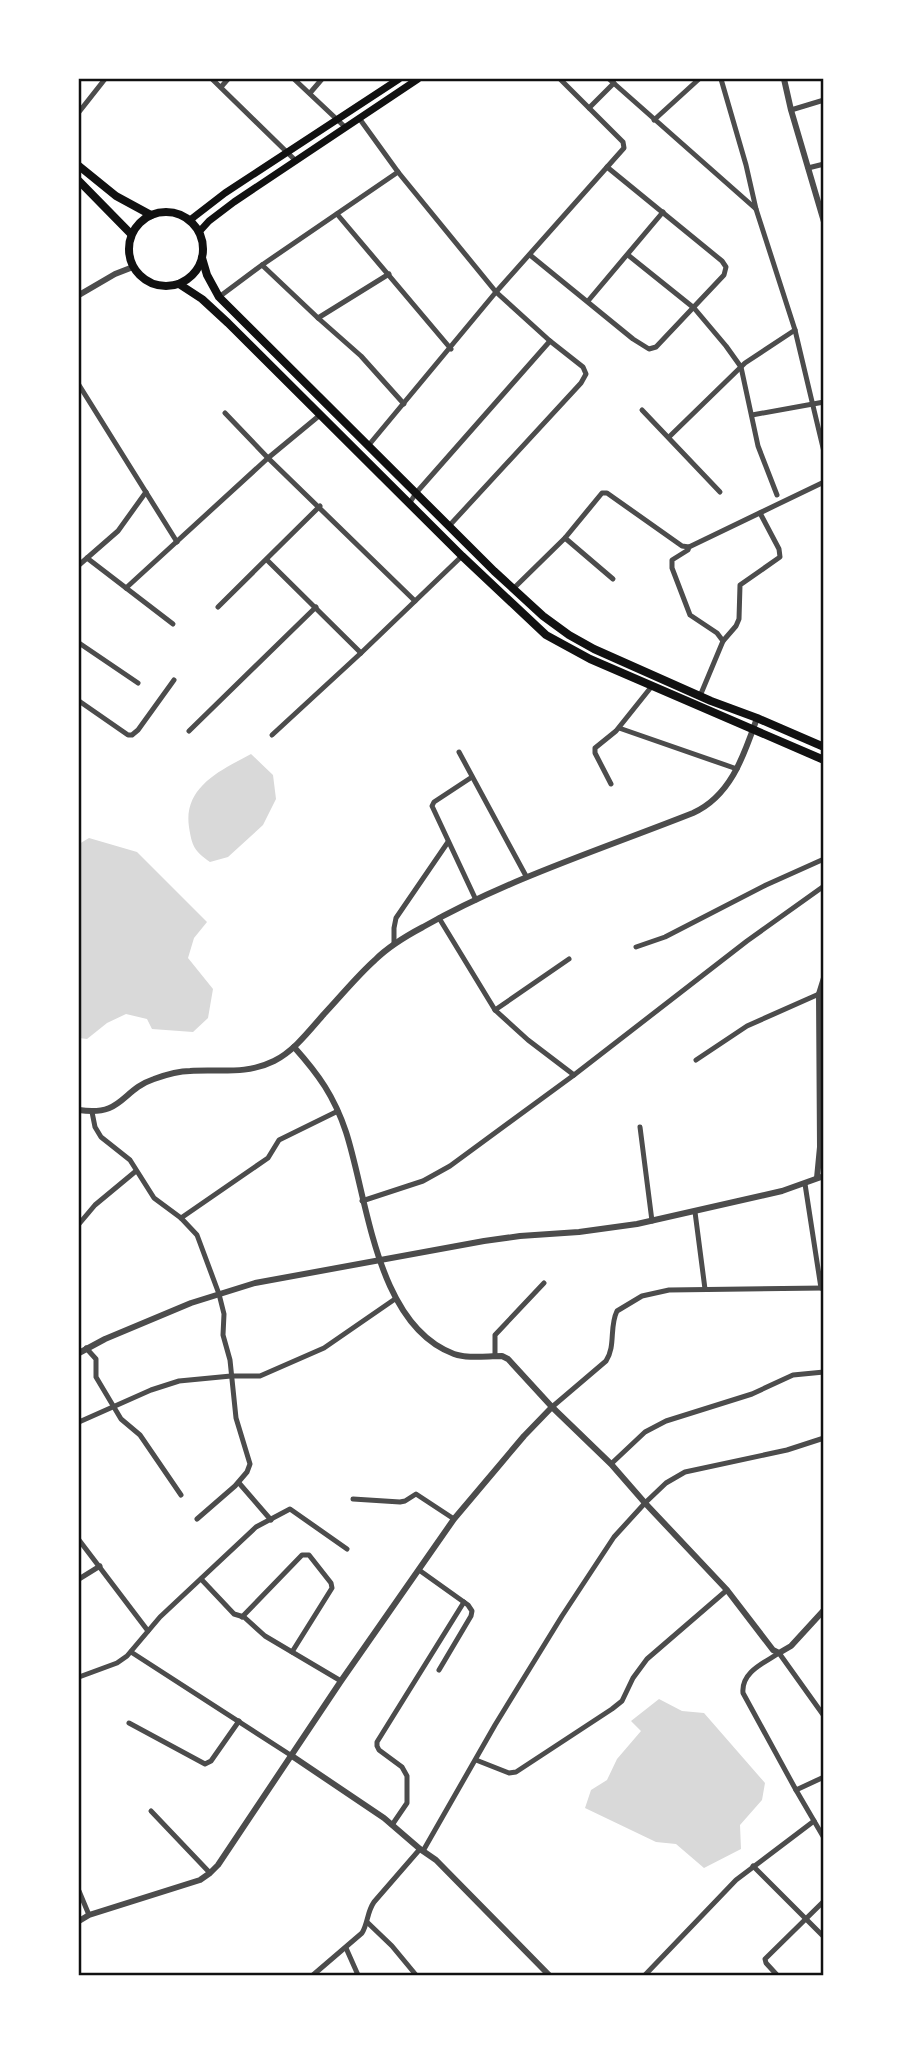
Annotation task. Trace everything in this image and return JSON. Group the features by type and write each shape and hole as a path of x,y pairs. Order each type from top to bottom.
{"main road":[{"path":"190,220 225,192 399,79"},
{"path":"199,232 218,213 418,79"},
{"path":"79,166 116,196 151,215"},
{"path":"80,184 131,234"},
{"path":"171,212 190,220 199,232 203,247 198,269 190,278 179,284 158,286 139,276 133,267 129,257 131,234 143,219 151,215 171,212"},
{"path":"202,258 207,275 219,297 543,617 594,649 824,747"},
{"path":"179,284 202,299 228,323 409,504 546,635 590,659 824,760"}],"street":[{"path":"79,112 105,79"},
{"path":"212,79 296,161"},
{"path":"221,87 228,79"},
{"path":"294,79 345,127"},
{"path":"310,93 323,79"},
{"path":"368,446 496,292 622,150 624,145 559,79"},
{"path":"654,120 690,82 699,79"},
{"path":"721,79 756,209 795,330 824,452"},
{"path":"784,79 824,222"},
{"path":"589,108 612,81 756,209"},
{"path":"791,110 824,100"},
{"path":"359,118 398,172 496,292 550,341 580,363 585,371 585,377 450,526"},
{"path":"808,168 824,164"},
{"path":"530,255 633,340 649,349 656,347 724,275 726,267 607,167"},
{"path":"219,297 398,172"},
{"path":"588,301 663,212"},
{"path":"337,214 451,349"},
{"path":"628,255 694,307 741,367 758,446 777,495"},
{"path":"262,265 361,356 404,404"},
{"path":"79,295 133,267"},
{"path":"318,318 389,274"},
{"path":"669,437 741,367 795,330"},
{"path":"409,504 550,341"},
{"path":"79,385 177,542"},
{"path":"752,415 824,402"},
{"path":"642,410 720,492"},
{"path":"225,413 415,601"},
{"path":"126,588 268,458 320,415"},
{"path":"723,641 717,633 690,615 672,568 673,560 689,547 824,482"},
{"path":"79,565 118,531 146,492"},
{"path":"513,589 565,538 597,497 605,492 682,546 689,547"},
{"path":"218,607 320,506"},
{"path":"700,696 723,641 739,619 740,585 780,557 760,513"},
{"path":"565,538 613,579"},
{"path":"272,735 462,556"},
{"path":"87,558 173,624"},
{"path":"267,560 362,653"},
{"path":"189,731 316,607"},
{"path":"79,643 138,683"},
{"path":"79,701 128,735 132,735 174,680"},
{"path":"611,784 594,750 619,728 652,686"},
{"path":"79,1110 92,1112 113,1108 141,1085 158,1077 188,1071 248,1070 274,1061 294,1047 374,960 394,944 439,918 526,876 702,809 720,793 737,769 757,718"},
{"path":"619,728 737,769"},
{"path":"459,752 526,876"},
{"path":"472,777 432,803 432,806 476,900"},
{"path":"394,944 396,918 449,842"},
{"path":"636,947 659,940 766,885 824,859"},
{"path":"362,1200 390,1193 435,1175 574,1075 747,941 824,886"},
{"path":"439,918 495,1010 528,1040 574,1075"},
{"path":"495,1010 569,959"},
{"path":"79,1353 191,1303 255,1283 508,1237 579,1232 652,1221 782,1192 821,1177 819,994 824,978"},
{"path":"695,1060 747,1026 819,994"},
{"path":"294,1047 321,1079 338,1111 380,1259 396,1299 419,1331 440,1347 463,1356 504,1356 508,1359 552,1407 611,1464 727,1590 769,1645 779,1653 824,1716"},
{"path":"181,1218 268,1158 279,1140 338,1111"},
{"path":"92,1112 98,1134 128,1158 154,1198 181,1218 197,1236 225,1317 223,1335 230,1360 236,1418 250,1464 239,1483 197,1518"},
{"path":"640,1127 652,1221"},
{"path":"79,1224 94,1205 136,1171"},
{"path":"79,1920 89,1914 200,1880 210,1874 454,1519 524,1436 552,1407 606,1361 610,1354 614,1315 619,1309 642,1296 669,1290 823,1288 805,1184"},
{"path":"695,1212 705,1289"},
{"path":"495,1356 495,1335 544,1283"},
{"path":"79,1422 167,1384 190,1379 260,1376 318,1350 396,1299"},
{"path":"86,1348 96,1359 96,1377 121,1419 140,1435 181,1495"},
{"path":"611,1464 645,1432 666,1420 752,1394 793,1375 824,1372"},
{"path":"313,1975 362,1933 369,1909 374,1902 422,1850 501,1714 604,1552 645,1503 666,1483 685,1472 787,1450 824,1438"},
{"path":"239,1483 271,1520"},
{"path":"353,1499 400,1502 416,1494 454,1519"},
{"path":"79,1677 117,1663 131,1653 148,1630 256,1527 290,1509 347,1549"},
{"path":"79,1540 148,1630"},
{"path":"242,1617 302,1555 309,1555 332,1588 292,1652"},
{"path":"79,1579 100,1566"},
{"path":"419,1570 471,1608 471,1616 439,1670"},
{"path":"201,1579 230,1611 265,1636 341,1681"},
{"path":"476,1760 509,1773 516,1772 612,1709 622,1701 633,1678 647,1659 727,1590"},
{"path":"392,1825 407,1803 407,1776 402,1767 379,1749 377,1742 464,1602"},
{"path":"824,1610 791,1646 744,1679 743,1693 824,1838"},
{"path":"131,1653 239,1721 392,1825 450,1872 544,1974"},
{"path":"129,1723 205,1764 211,1761 239,1721"},
{"path":"796,1790 824,1777"},
{"path":"151,1811 210,1874"},
{"path":"645,1975 718,1898 753,1866 814,1821"},
{"path":"753,1866 824,1937"},
{"path":"79,1891 89,1914"},
{"path":"777,1975 765,1958 824,1900"},
{"path":"367,1922 386,1939 416,1975"},
{"path":"346,1948 358,1975"}],"shaded area":[{"path":"251,754 273,775 276,799 263,825 228,857 210,862 200,855 191,839 189,813 192,801 198,791 217,774"},
{"path":"89,838 137,852 207,922 194,938 188,958 213,989 208,1018 193,1032 152,1029 147,1019 126,1014 107,1023 87,1039 79,1038 79,844"},
{"path":"659,1699 682,1711 704,1713 765,1783 762,1800 740,1825 741,1849 704,1868 676,1844 656,1842 585,1808 591,1790 607,1780 617,1759 641,1731 631,1721"}]}
